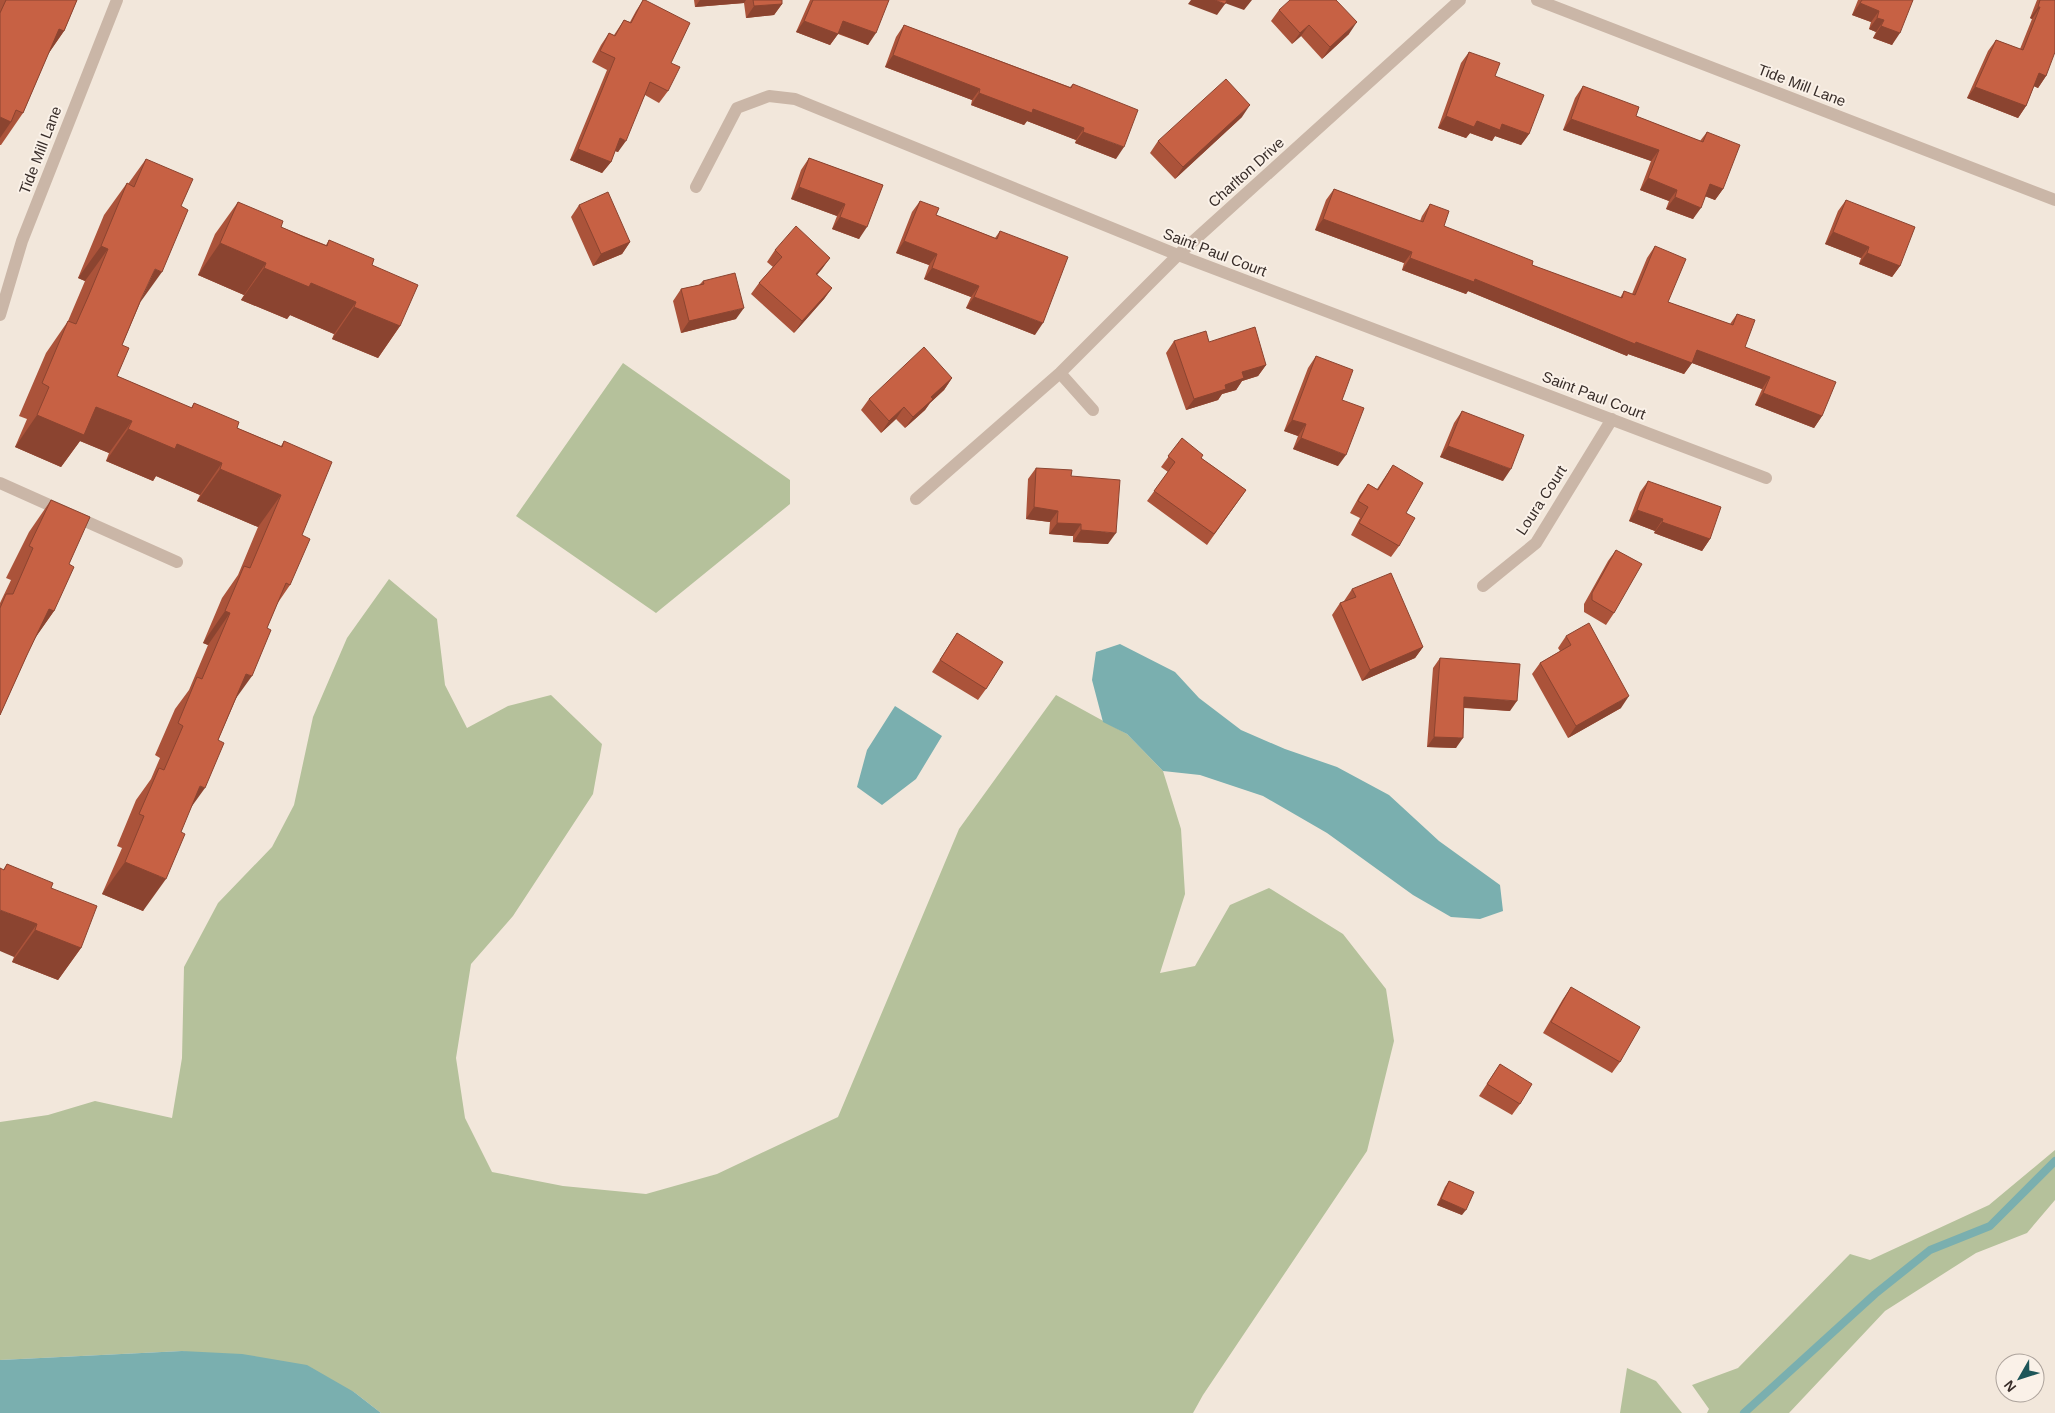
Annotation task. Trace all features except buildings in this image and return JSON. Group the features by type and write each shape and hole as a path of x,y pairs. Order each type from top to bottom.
{"street":[{"name":"Tide Mill Lane","path":"0,315 22,241 117,0"},
{"name":"Charlton Drive","path":"916,499 1060,373 1178,256 1460,0"},
{"name":"Tide Mill Lane","path":"1537,0 2055,200"},
{"name":"Saint Paul Court","path":"696,187 737,108 769,96 795,99 1178,256 1766,478"},
{"path":"1060,373 1093,410"},
{"name":"Loura Court","path":"1483,586 1536,543 1612,419"},
{"path":"0,483 177,562"}],"green space":[{"path":"623,363 790,480 790,504 656,613 516,516"},
{"path":"389,579 437,619 445,685 467,728 508,706 551,695 602,744 593,794 513,916 471,964 456,1058 465,1118 492,1172 563,1186 646,1194 717,1174 838,1117 959,829 1056,695 1127,734 1163,771 1181,829 1185,894 1160,973 1195,966 1230,905 1269,888 1343,934 1386,989 1394,1041 1367,1151 1203,1395 1193,1413 381,1413 354,1392 182,1351 0,1360 0,1122 48,1115 95,1101 172,1118 182,1058 184,967 218,903 272,847 294,805 313,717 347,638"},
{"path":"2055,1150 2055,1200 2027,1233 1976,1253 1885,1311 1789,1413 1707,1413 1709,1409 1692,1385 1738,1368 1850,1254 1870,1260 1989,1205"},
{"path":"1627,1368 1656,1381 1682,1413 1620,1413"}],"water":[{"path":"1120,644 1175,672 1199,698 1241,730 1285,749 1337,767 1389,795 1439,841 1500,885 1503,911 1480,919 1451,917 1413,895 1327,833 1263,796 1200,775 1163,771 1127,734 1103,722 1092,680 1096,652"},
{"path":"895,706 942,736 916,779 882,805 857,787 867,750"},
{"path":"182,1351 242,1354 307,1365 354,1392 381,1413 0,1413 0,1360"}],"waterway":[{"path":"1744,1413 1875,1294 1930,1250 1990,1226 2055,1161"}]}
